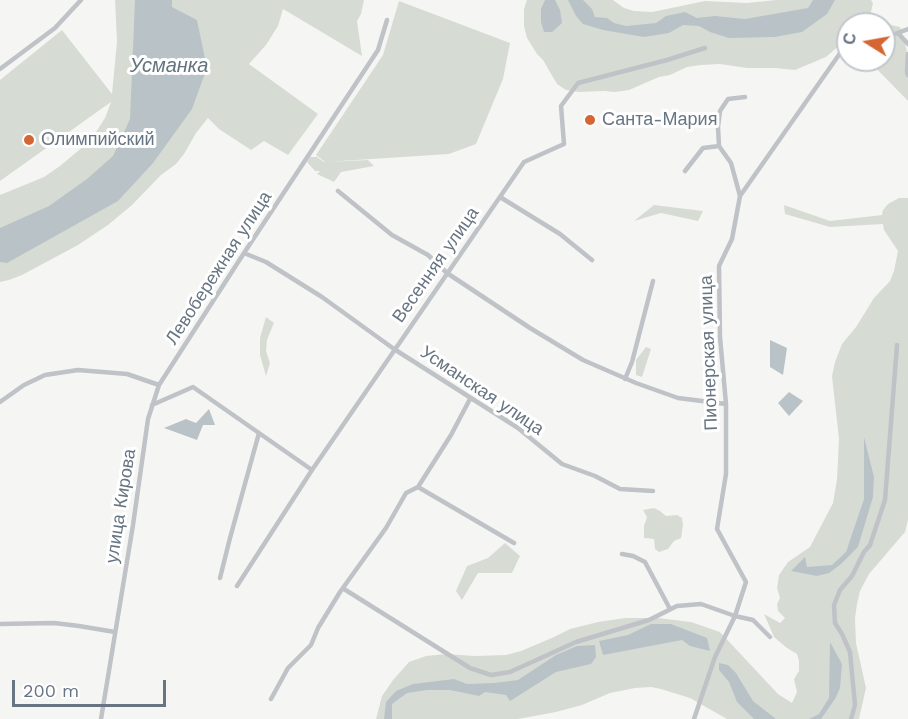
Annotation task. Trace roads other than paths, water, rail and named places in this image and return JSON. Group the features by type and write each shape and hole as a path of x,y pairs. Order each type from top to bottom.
{"street":[{"path":"0,69 55,28 81,0"},
{"name":"Левобережная улица","path":"159,385 378,50 387,21"},
{"path":"908,29 898,33 908,44"},
{"name":"Весенняя улица","path":"237,586 312,470 524,162 564,144 561,106 578,83 705,48"},
{"path":"908,54 908,75"},
{"name":"Пионерская улица","path":"735,616 746,582 717,529 726,474 726,404 720,337 719,266 732,239 740,196 836,59"},
{"path":"740,196 731,164 719,146 718,127 720,111 728,99 745,97"},
{"path":"685,171 703,148 719,146"},
{"path":"338,191 393,235 428,255 447,273 583,360 625,379 678,398 726,404"},
{"path":"500,197 560,234 592,260"},
{"name":"Усманская улица","path":"244,253 266,262 322,297 394,349 518,428 562,464 595,476 620,489 653,491"},
{"path":"625,379 632,362 653,281"},
{"path":"851,719 855,705 850,652 835,623 834,605 840,590 852,576 870,545 885,500 897,345"},
{"path":"0,402 45,375 78,370 127,374 159,385"},
{"name":"улица Кирова","path":"101,719 148,419 159,385"},
{"path":"152,405 193,387 312,470"},
{"path":"272,699 288,668 311,645 318,628 340,592 386,528 406,493 418,487 452,435 470,399"},
{"path":"220,578 259,433"},
{"path":"418,487 514,543"},
{"path":"622,554 645,562 670,609"},
{"path":"344,588 470,668 491,675 510,672 576,642 649,620 677,606 701,604 753,620 770,637"},
{"path":"694,719 715,657 735,616"},
{"path":"0,624 54,623 115,632"}],"water":[{"name":"Усманка","path":"135,0 172,0 172,7 197,20 207,68 192,109 153,163 118,201 7,263 0,262 0,228 49,206 87,179 113,156 130,119"},
{"path":"545,0 555,0 560,10 562,23 552,32 544,32 541,22 541,9"},
{"path":"568,0 583,0 592,9 595,17 607,18 614,23 626,26 656,23 666,16 685,12 697,18 715,16 745,19 808,8 813,0 835,0 827,14 802,32 775,37 729,38 699,26 683,25 669,33 644,37 603,30 583,24"},
{"path":"770,340 787,348 783,375 770,367"},
{"path":"789,392 803,401 789,416 778,403"},
{"path":"209,409 215,425 203,425 197,440 164,428 186,419 196,423"},
{"path":"864,437 874,477 873,497 858,547 829,573 817,576 791,571 805,557 807,567 832,565 846,552 864,499"},
{"path":"651,624 671,624 707,638 710,651 690,646 682,640 603,655 599,641 628,635"},
{"path":"830,642 842,664 840,688 821,719 809,719 819,714 829,698"},
{"path":"595,645 596,657 591,664 556,672 510,701 506,695 485,692 479,696 450,690 427,690 407,693 392,704 392,719 384,719 386,702 396,691 413,684 454,679 467,684 518,680 556,655 577,646"},
{"path":"719,663 728,665 736,673 753,701 776,719 754,719 737,702 729,682 719,670"}],"place":[{"name":"Санта-Мария","path":"590,120"},
{"name":"Олимпийский","path":"29,140"}]}
